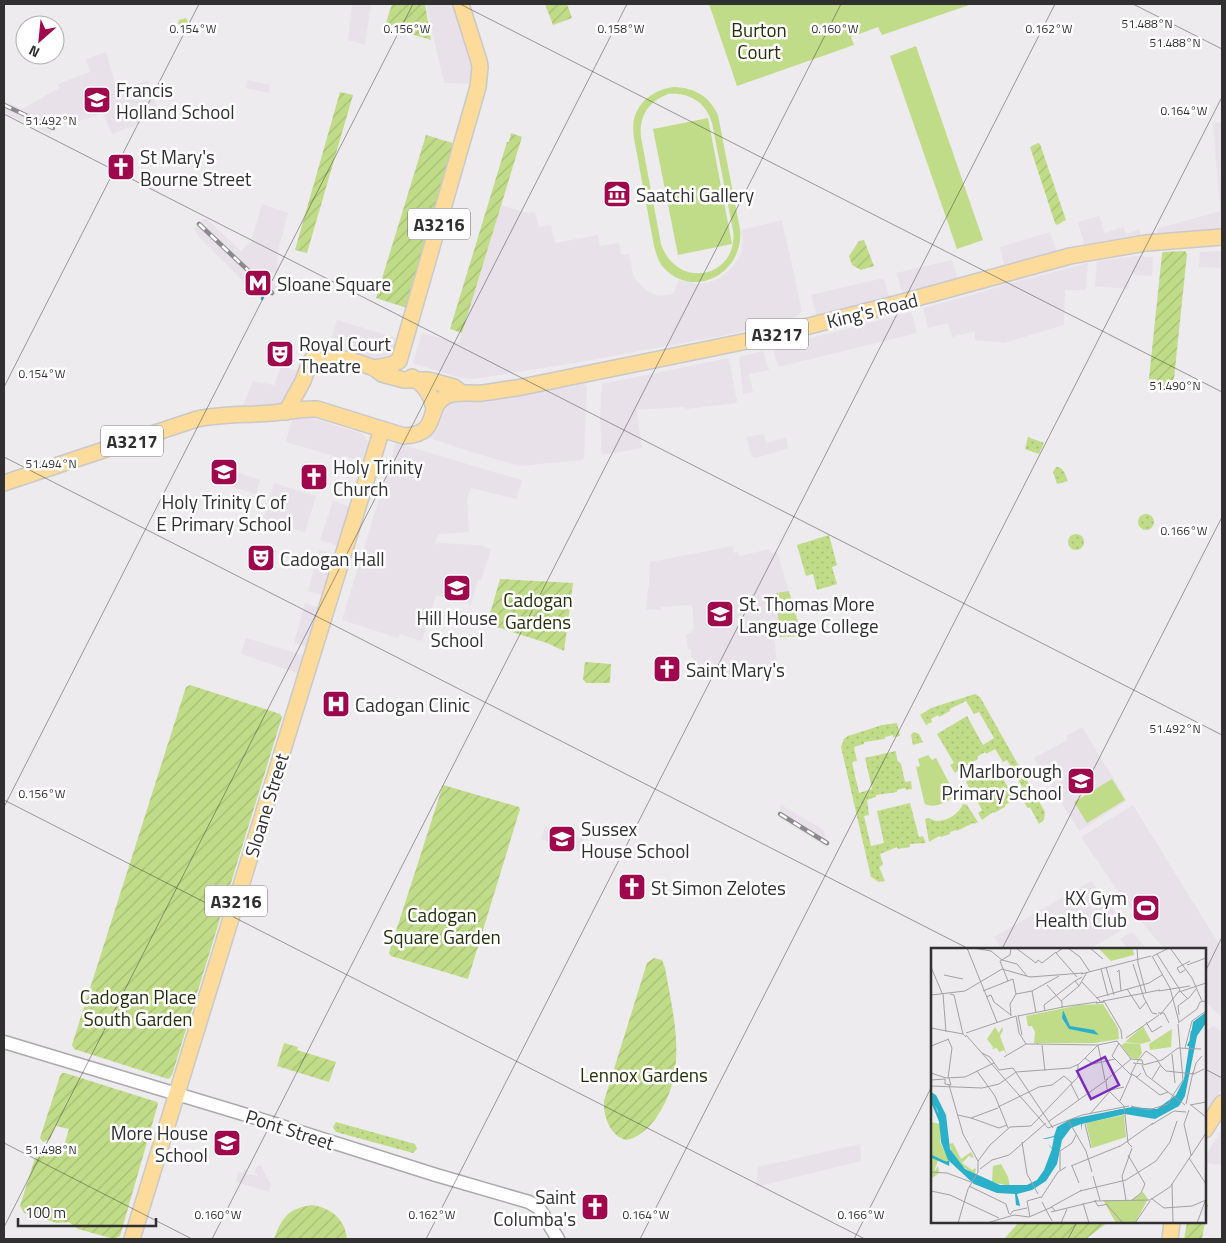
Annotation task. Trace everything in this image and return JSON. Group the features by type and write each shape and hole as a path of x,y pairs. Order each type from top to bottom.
{"main road":[{"name":"A3216","path":"398,361 479,80 479,61 461,4"},
{"name":"King's Road","path":"462,393 482,393 517,388 762,338 1070,256 1146,243 1222,237"},
{"path":"286,412 304,381 313,358 322,354 336,356 374,368 382,374 418,380"},
{"path":"304,381 307,398 317,409 404,436 413,435 426,429 434,411 432,398 418,380 406,372 398,361 391,365 374,368"},
{"name":"A3217","path":"418,380 428,380 454,387 462,393"},
{"name":"A3217","path":"434,411 442,399 462,393"},
{"name":"A3217","path":"4,483 197,419 228,414 286,412 307,408 317,409"},
{"name":"Sloane Street","path":"132,1239 382,429"},
{"name":"Pont Street","path":"4,1042 436,1175 530,1202 539,1208 558,1239"},
{"path":"1206,1128 1222,1104"},
{"path":"1170,1239 1172,1223"}],"shaded area":[{"path":"352,4 371,4 365,45 348,40"},
{"path":"426,4 455,4 474,71 473,84 444,83"},
{"name":"Francis Holland School","path":"106,52 117,90 148,80 160,115 158,117 112,134 103,113 70,124 54,124 50,134 4,113 4,101 22,109 59,88 58,84 90,72 86,59"},
{"path":"247,80 270,85 269,93 246,88"},
{"path":"1222,122 1222,230 1160,238 1156,229 1220,211 1213,123"},
{"path":"262,204 288,213 279,247 277,265 279,273 274,272 268,278 278,288 263,301 199,237 194,229 203,219 207,219 241,251 251,242"},
{"path":"501,205 527,213 535,212 538,227 551,225 555,243 598,235 600,246 619,243 621,255 629,254 634,278 648,292 659,296 673,294 679,280 697,284 720,278 733,267 741,253 743,240 741,230 782,220 802,311 798,316 768,326 721,336 575,363 473,379 461,378 415,364 413,362 422,333 459,343"},
{"path":"1099,216 1105,233 1123,227 1126,234 1139,229 1142,240 1086,250 1078,222"},
{"path":"1050,232 1059,257 1005,268 1000,247"},
{"path":"1222,251 1222,268 1199,267 1200,252"},
{"path":"1136,256 1153,257 1152,276 1131,274 1128,289 1095,286 1097,261"},
{"path":"952,260 958,281 905,296 903,294 896,273"},
{"path":"1088,263 1086,290 1065,290 1064,325 1004,343 975,340 975,331 952,337 948,323 928,328 923,308"},
{"path":"883,278 890,299 817,318 811,295"},
{"path":"911,312 917,333 778,367 773,348"},
{"path":"337,320 400,339 395,356 384,362 344,351 329,349"},
{"path":"763,351 769,370 749,374 753,392 743,394 739,357"},
{"path":"729,358 737,403 686,409 685,407 637,410 642,448 602,455 600,418 602,384"},
{"path":"281,366 298,371 288,402 284,404 243,405 253,381 274,385"},
{"path":"585,384 587,387 584,458 582,460 520,466 427,437 427,435 438,429 444,411 451,402 482,401"},
{"path":"313,418 363,434 368,442 362,461 344,456 343,459 286,442 291,422 294,419"},
{"path":"763,434 767,443 786,437 788,448 756,458 751,456 747,437"},
{"path":"396,443 522,480 516,499 471,488 467,500 469,532 438,534 435,545 439,543 479,545 491,549 481,580 478,580 471,605 436,595 422,641 400,634 398,638 342,620"},
{"name":"Holy Trinity C of E Primary School","path":"214,465 260,480 256,494 209,480"},
{"path":"274,483 316,496 305,532 263,520"},
{"path":"333,501 351,507 338,546 320,540"},
{"name":"St. Thomas More Language College","path":"733,546 734,553 737,552 739,556 769,549 771,553 777,552 802,635 774,637 778,672 694,679 693,658 691,658 691,649 688,649 686,634 694,630 692,605 661,607 661,610 646,609 650,562"},
{"path":"319,550 332,553 334,556 322,595 308,591"},
{"path":"305,603 320,608 308,647 294,643"},
{"path":"246,638 306,656 300,674 241,654"},
{"name":"Marlborough Primary School","path":"1082,727 1127,801 1079,831 1034,758 1068,740 1066,736"},
{"path":"781,805 824,830 828,848 780,818"},
{"path":"1133,805 1222,949 1222,1017 1213,1010 1206,1000 1206,948 1163,948 1124,900 1081,837"},
{"name":"Sussex House School","path":"545,826 584,839 580,852 541,839"},
{"path":"1091,881 1127,927 1092,948 1001,948 994,937"},
{"path":"1129,933 1134,934 1146,948 1127,948 1120,939"},
{"path":"1214,1026 1222,1032 1222,1088 1206,1114 1206,1030"},
{"path":"1222,1129 1222,1165 1206,1163 1206,1155"},
{"path":"860,1144 861,1161 756,1187 758,1167"},
{"path":"258,1165 261,1166 271,1185 269,1192 236,1182 238,1172 243,1173 244,1169 247,1170 247,1174 258,1176 254,1172"}],"green space":[{"path":"392,4 425,4 431,40 385,26"},
{"path":"545,4 567,4 572,18 553,25"},
{"name":"Burton Court","path":"709,4 972,4 882,35 878,27 851,37 854,45 737,86"},
{"path":"186,18 192,30 183,34 178,23 179,20"},
{"path":"916,46 983,240 957,249 890,56"},
{"path":"674,87 695,91 706,98 718,115 740,229 739,245 734,258 726,269 715,277 702,282 688,282 675,277 658,260 635,142 633,130 636,112 649,97 667,88","holes":["668,94 690,97 701,104 706,109 712,123 733,230 732,246 727,259 717,268 705,273 692,273 680,268 669,259 661,244 641,137 643,116 650,106 661,97"]},
{"path":"340,92 353,95 307,253 295,250"},
{"path":"708,118 732,244 678,255 653,129"},
{"path":"511,133 522,137 462,333 450,329"},
{"path":"426,135 456,144 407,308 376,298"},
{"path":"1038,143 1040,144 1066,220 1057,225 1030,147"},
{"path":"864,240 874,266 861,270 852,265 849,256 859,241"},
{"path":"1185,251 1187,254 1173,388 1171,391 1148,388 1162,254 1163,252"},
{"path":"1028,437 1044,443 1039,454 1025,449"},
{"path":"1056,467 1063,470 1068,481 1057,484 1053,472"},
{"path":"1146,514 1152,516 1154,522 1152,528 1146,530 1140,528 1138,522 1140,516"},
{"path":"1076,534 1082,536 1084,542 1082,548 1076,550 1070,548 1068,542 1070,536"},
{"path":"829,535 837,565 832,567 837,584 817,590 813,574 806,576 797,545"},
{"name":"Cadogan Gardens","path":"500,579 573,583 564,651 547,643 487,624"},
{"path":"789,591 802,636 780,637 776,593"},
{"path":"585,662 611,664 610,683 586,683 583,679"},
{"name":"Cadogan Place South Garden","path":"190,685 280,714 282,717 172,1075 168,1079 74,1049 72,1045 186,687"},
{"path":"975,694 980,697 1045,812 1044,820 1039,824 1030,807 1028,808 1021,798 1014,802 1012,801 982,820 978,813 982,810 966,782 995,764 1011,793 1022,787 1007,760 1003,762 995,749 986,754 985,752 967,766 965,764 955,773 950,765 954,763 937,734 967,716 983,745 994,738 979,712 974,714 966,701 939,717 938,715 931,719 932,722 926,725 920,715 931,708"},
{"path":"897,723 900,736 893,737 893,735 885,737 885,739 864,742 864,744 854,747 857,761 852,762 859,793 872,789 865,758 896,751 897,760 901,764 905,782 911,781 912,789 906,790 905,788 897,790 897,792 876,795 876,797 867,800 869,815 864,816 871,846 884,843 877,811 910,803 919,837 923,836 926,843 910,844 910,847 898,849 897,847 880,854 883,865 879,867 885,881 879,882 871,877 841,747 844,739 848,736 882,725"},
{"path":"914,732 919,734 923,742 913,745 911,735"},
{"path":"928,755 932,760 936,758 955,794 942,804 933,806 925,804 916,767 920,766 918,759"},
{"path":"1112,779 1125,800 1087,823 1074,802"},
{"name":"Cadogan Square Garden","path":"443,785 519,807 520,809 468,979 391,956 389,953"},
{"path":"963,804 967,805 978,822 950,832 950,834 939,836 929,842 925,819 943,820 953,816"},
{"name":"Lennox Gardens","path":"654,958 662,960 665,968 675,1026 676,1064 673,1082 656,1118 643,1132 626,1140 620,1138 609,1125 606,1119 604,1101 647,963"},
{"path":"284,1043 298,1047 297,1050 336,1062 329,1082 277,1066"},
{"path":"62,1073 157,1102 158,1104 120,1236 114,1239 78,1229 69,1222 57,1223 24,1213 20,1206 35,1158 56,1152 64,1146 69,1129 56,1126 50,1139 43,1142 40,1138 60,1076"},
{"path":"336,1122 415,1144 417,1149 413,1153 336,1132 333,1127"},
{"path":"312,1205 325,1209 336,1216 346,1232 347,1239 274,1239 287,1215 304,1206"},
{"path":"1018,1223 1107,1223 1086,1239 1004,1239"},
{"path":"1187,1223 1205,1223 1202,1239 1184,1239"}],"waterway":[{"path":"262,299 265,275"}],"railway":[{"path":"4,105 53,128"},
{"path":"199,224 272,293"},
{"path":"780,814 827,843"}],"place":[{"name":"Francis Holland School","path":"97,100"},
{"name":"St Mary's Bourne Street","path":"121,167"},
{"name":"Saatchi Gallery","path":"617,194"},
{"name":"Sloane Square","path":"258,283"},
{"name":"Royal Court Theatre","path":"280,354"},
{"name":"Holy Trinity C of E Primary School","path":"224,472"},
{"name":"Holy Trinity Church","path":"314,477"},
{"name":"Cadogan Hall","path":"261,558"},
{"name":"Hill House School","path":"457,588"},
{"name":"St. Thomas More Language College","path":"720,614"},
{"name":"Saint Mary's","path":"667,669"},
{"name":"Cadogan Clinic","path":"336,704"},
{"name":"Marlborough Primary School","path":"1081,781"},
{"name":"Sussex House School","path":"562,839"},
{"name":"St Simon Zelotes","path":"632,887"},
{"name":"KX Gym Health Club","path":"1146,908"},
{"name":"More House School","path":"227,1143"},
{"name":"Saint Columba's","path":"595,1207"}]}
